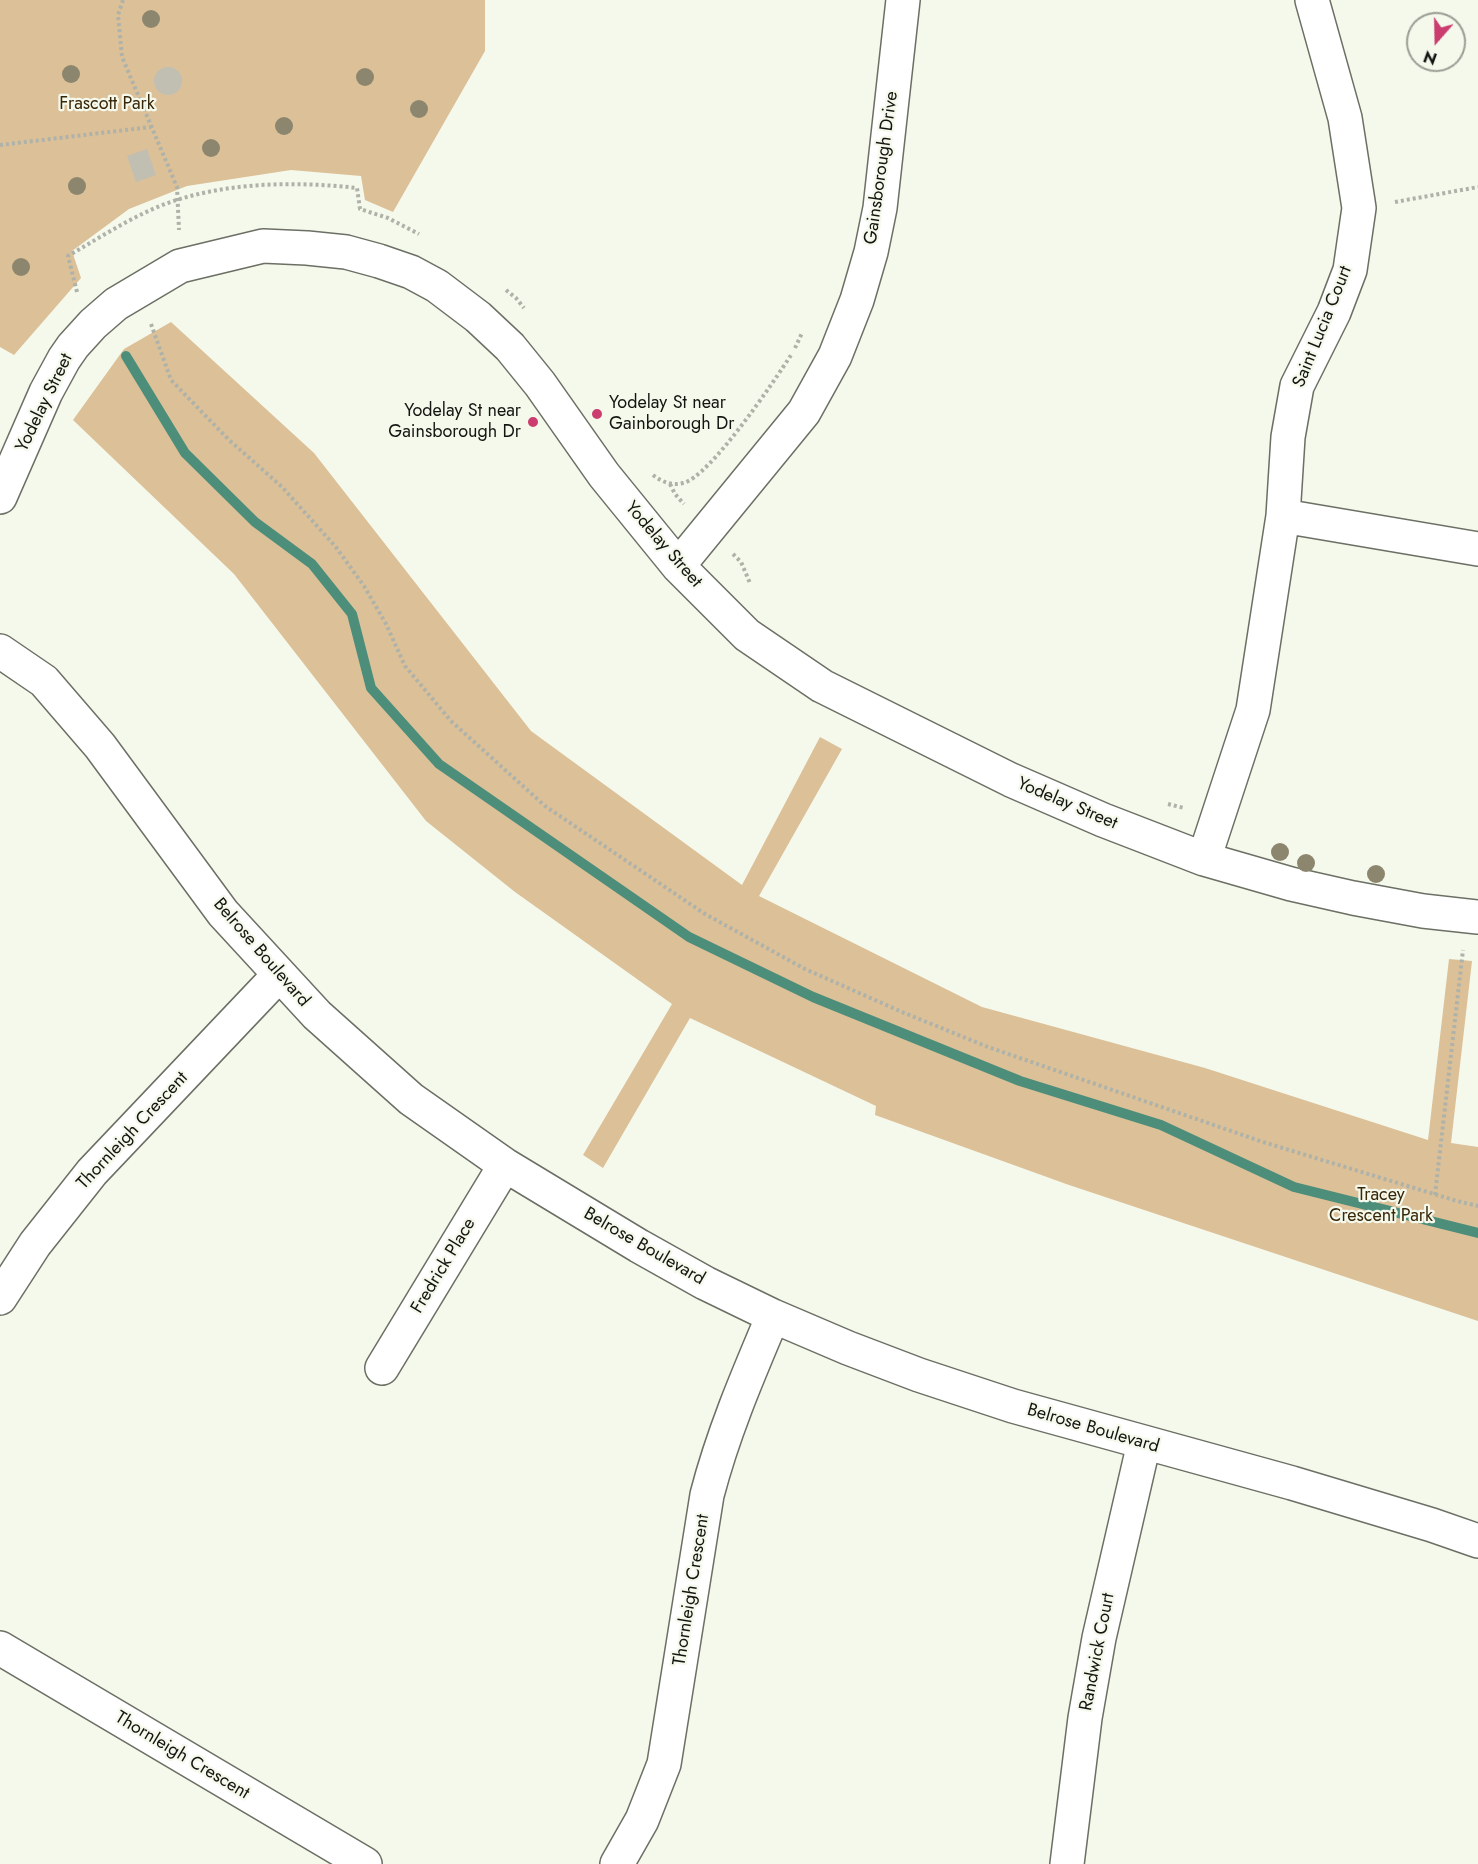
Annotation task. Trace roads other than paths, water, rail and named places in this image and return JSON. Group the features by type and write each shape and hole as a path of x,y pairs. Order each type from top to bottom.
{"street":[{"name":"Gainsborough Drive","path":"678,566 804,412 835,356 857,300 871,252 880,208 903,0"},
{"name":"Saint Lucia Court","path":"1204,859 1253,710 1283,516 1288,437 1297,386 1334,312 1350,270 1359,208 1345,118 1312,0"},
{"name":"Yodelay Street","path":"0,497 46,392 73,346 116,304 140,289 180,266 263,246 346,252 379,261 411,272 437,286 478,317 510,347 540,384 604,475 678,566 747,635 822,686 1011,780 1103,820 1204,859 1279,881 1353,898 1423,911 1472,917"},
{"path":"1283,516 1478,549"},
{"name":"Belrose Boulevard","path":"0,651 44,681 100,746 224,913 324,1022 411,1099 505,1165 639,1246 705,1283 773,1316 919,1375 1013,1406 1292,1483 1478,1541"},
{"name":"Thornleigh Crescent","path":"0,1298 35,1245 92,1172 279,975"},
{"name":"Fredrick Place","path":"382,1368 505,1165"},
{"name":"Thornleigh Crescent","path":"617,1864 642,1820 664,1764 707,1495 718,1454 733,1413 773,1316"},
{"name":"Randwick Court","path":"1067,1864 1093,1672 1144,1443"},
{"name":"Thornleigh Crescent","path":"0,1648 365,1864"}],"waterway":[{"path":"126,356 185,453 255,522 312,564 352,614 371,688 439,764 689,937 813,997 1020,1081 1161,1125 1294,1187 1478,1233"}],"place":[{"name":"Yodelay St near Gainborough Dr","path":"597,414"},
{"name":"Yodelay St near Gainsborough Dr","path":"533,422"}],"park label":[{"name":"Frascott Park","path":"107,105"},
{"name":"Tracey Crescent Park","path":"1381,1206"}]}
